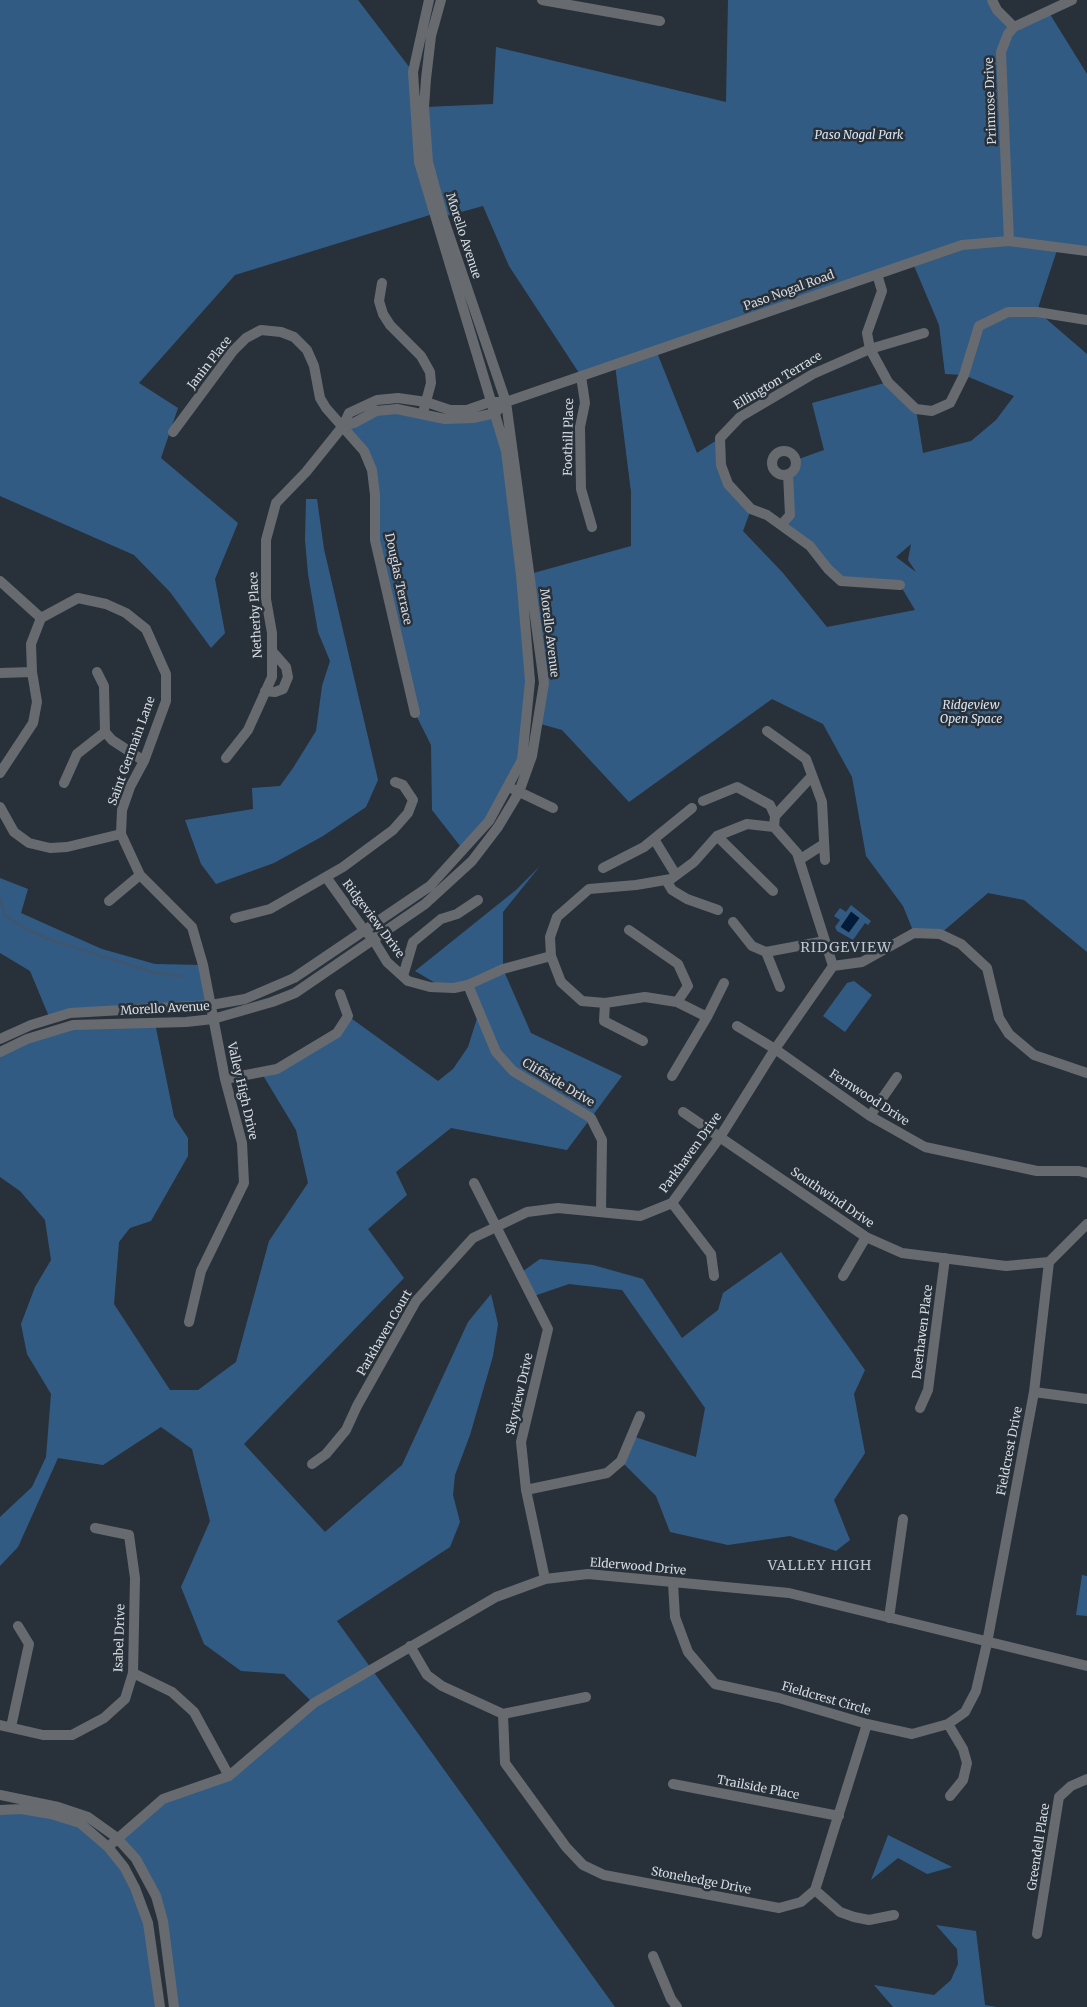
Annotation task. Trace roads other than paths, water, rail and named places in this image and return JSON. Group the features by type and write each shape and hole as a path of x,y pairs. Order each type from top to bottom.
{"street":[{"name":"Morello Avenue","path":"2,1034 70,1013 210,1005 245,999 294,978 430,886 489,821 522,760 530,681 521,575 506,451 419,162 413,72 429,0"},
{"name":"Morello Avenue","path":"0,1052 11,1046 73,1025 186,1022 213,1019 272,1002 295,993 425,904 472,861 498,827 519,792 532,756 544,683 506,402 443,217 428,162 424,107 426,79 431,36 441,0"},
{"path":"542,0 660,21"},
{"path":"992,0 996,10 1014,27 1072,0"},
{"name":"Primrose Drive","path":"1009,241 1002,52 1008,34 1014,27"},
{"name":"Paso Nogal Road","path":"506,402 962,245 1009,241 1087,251"},
{"path":"877,274 882,291 867,333 870,349 888,382 906,402 916,409 932,411 950,403 964,375 980,326 1008,312 1037,312 1087,320"},
{"path":"382,283 380,301 382,314 390,326 421,356 430,372 430,383 424,407"},
{"name":"Janin Place","path":"173,432 233,351 246,338 261,330 288,334 294,337 307,350 314,366 320,398 326,408 343,426"},
{"path":"870,349 924,333"},
{"name":"Ellington Terrace","path":"870,349 813,374 740,417 720,438 721,465 728,484 751,509 767,515 810,546 828,569 841,581 900,585"},
{"name":"Foothill Place","path":"581,376 584,403 580,427 581,490 592,526"},
{"name":"Netherby Place","path":"226,758 248,730 272,677 272,651 266,599 266,540 276,503 306,472 343,426 349,414 377,400 398,398 424,407"},
{"path":"424,407 467,410 490,402 506,402"},
{"path":"424,407 445,419 472,418 495,413 506,402"},
{"name":"Douglas Terrace","path":"343,426 364,451 372,470 375,495 374,540 416,713"},
{"path":"781,525 790,514 788,474"},
{"path":"0,580 41,618 31,644 32,672 37,702 33,723 0,773"},
{"name":"Saint Germain Lane","path":"41,618 78,598 106,604 126,612 146,629 166,674 166,701 144,761 130,787 122,810 121,834 140,876 192,927 203,965 210,1005"},
{"path":"265,691 275,692 282,689 288,677 286,667 272,651"},
{"path":"0,673 32,672"},
{"path":"97,672 104,686 105,732 112,740 144,761"},
{"path":"766,731 806,759 822,802 825,860"},
{"path":"64,783 77,754 105,732"},
{"path":"775,816 812,776"},
{"path":"235,918 270,909 326,877 394,830 408,812 413,800 403,785 395,782"},
{"path":"509,787 553,808"},
{"path":"703,801 737,787 770,805 775,816 774,827"},
{"path":"0,807 14,832 29,843 50,848 67,847 121,834"},
{"path":"603,868 644,847 692,808"},
{"path":"707,1017 677,1002 646,997 604,1003 582,1001 561,982 551,956 550,938 557,917 589,889 666,880 694,862 717,836 747,824 774,827 797,853 832,966 862,962 914,933 940,934 961,944 986,968 999,1018 1009,1034 1034,1056 1087,1073"},
{"path":"717,836 773,891"},
{"path":"654,839 676,875"},
{"path":"799,860 824,844"},
{"path":"109,901 140,876"},
{"name":"Ridgeview Drive","path":"326,877 364,930 373,939 387,962 408,981 430,987 454,988 468,985 503,969 551,956"},
{"path":"666,880 672,890 687,899 718,910"},
{"path":"403,976 413,942 440,919 457,914 478,900"},
{"path":"733,922 752,946 766,952 825,942"},
{"path":"629,930 678,964 688,986 677,1002"},
{"path":"766,952 780,987"},
{"name":"Parkhaven Drive","path":"494,1226 527,1212 558,1208 640,1216 672,1203 720,1137 775,1049 832,966"},
{"path":"672,1076 707,1017 724,982"},
{"name":"Cliffside Drive","path":"468,985 496,1052 513,1071 592,1118 602,1140 601,1211"},
{"path":"225,1080 277,1068 337,1033 348,1016 340,994"},
{"path":"604,1003 604,1020 643,1041"},
{"name":"Valley High Drive","path":"189,1322 201,1271 244,1183 242,1143 225,1080 210,1005"},
{"name":"Fernwood Drive","path":"737,1026 775,1049 870,1116 925,1147 1037,1171 1079,1171 1087,1173"},
{"path":"2,1034 11,1046"},
{"path":"870,1116 897,1077"},
{"name":"Southwind Drive","path":"683,1112 866,1237 902,1253 1006,1266 1049,1262"},
{"name":"Skyview Drive","path":"474,1183 494,1226 548,1329 521,1442 526,1490 545,1579"},
{"path":"672,1203 711,1254 714,1276"},
{"path":"1049,1262 1087,1224"},
{"name":"Parkhaven Court","path":"312,1464 326,1454 346,1430 357,1406 416,1301 472,1238 494,1226"},
{"path":"843,1276 866,1237"},
{"name":"Deerhaven Place","path":"920,1408 928,1390 944,1258"},
{"name":"Fieldcrest Drive","path":"987,1643 1034,1392 1049,1262"},
{"path":"1034,1392 1087,1399"},
{"path":"526,1490 607,1473 621,1461 640,1416"},
{"path":"889,1618 904,1519"},
{"name":"Isabel Drive","path":"0,1725 43,1735 72,1735 104,1718 125,1699 133,1673 134,1578 129,1535 95,1528"},
{"name":"Elderwood Drive","path":"108,1846 116,1837 163,1799 230,1776 314,1703 496,1597 545,1579 588,1574 789,1593 1087,1666"},
{"name":"Fieldcrest Circle","path":"673,1583 675,1617 688,1652 715,1684 779,1698 867,1724 912,1734 948,1724 965,1712 976,1692 987,1643"},
{"path":"11,1727 29,1644 18,1626"},
{"path":"410,1646 427,1675 442,1686 504,1714 586,1696"},
{"path":"133,1673 172,1692 194,1712 230,1776"},
{"name":"Stonehedge Drive","path":"504,1714 504,1763 566,1847 584,1865 604,1875 779,1908 800,1902 816,1890"},
{"path":"867,1724 816,1890 840,1912 854,1917 869,1920 894,1915"},
{"path":"948,1724 963,1749 967,1763 962,1780 950,1796"},
{"name":"Greendell Place","path":"1037,1934 1059,1798 1071,1786 1087,1779"},
{"name":"Trailside Place","path":"673,1784 839,1816"},
{"path":"0,1795 58,1807 88,1817 116,1837 136,1859 156,1896 163,1921 174,2007"},
{"path":"0,1810 28,1811 80,1823 108,1846 124,1867 135,1888 148,1923 160,2007"},
{"path":"653,1956 671,1999 677,2007"}],"waterway":[{"path":"0,898 5,915 28,930 51,940 155,973 180,976"}],"district":[{"name":"RIDGEVIEW","path":"846,948"},
{"name":"VALLEY HIGH","path":"820,1566"}],"park label":[{"name":"Paso Nogal Park","path":"859,136"},
{"name":"Ridgeview Open Space","path":"971,713"}]}
